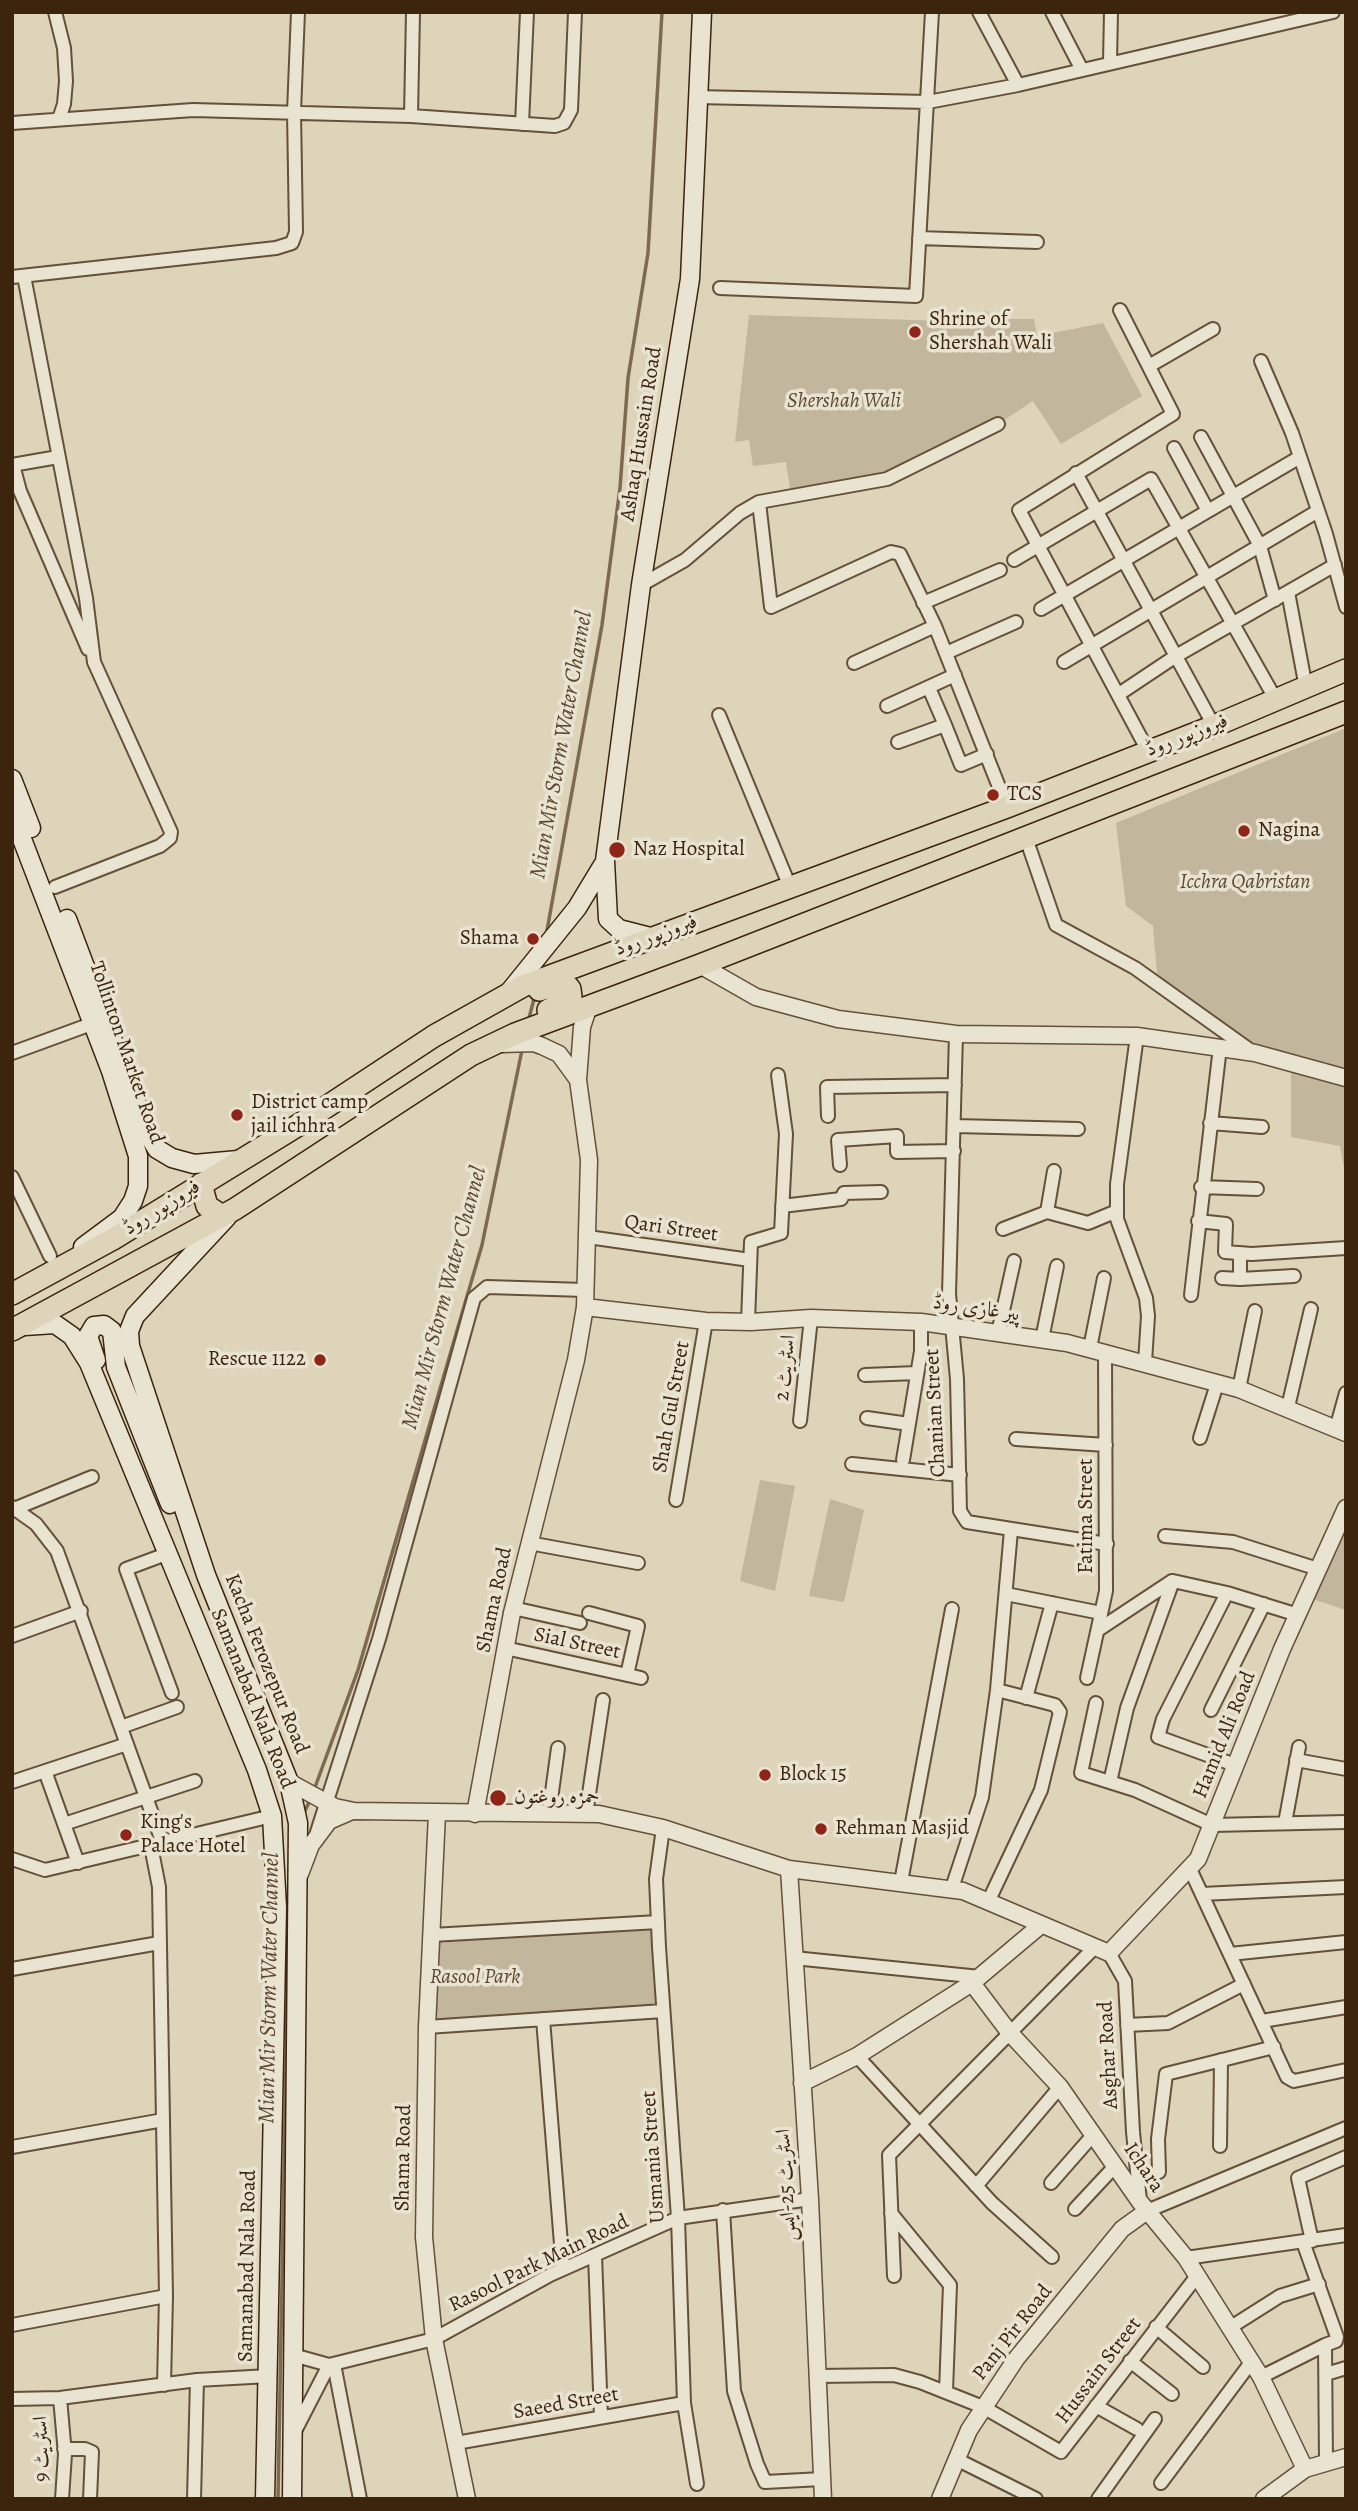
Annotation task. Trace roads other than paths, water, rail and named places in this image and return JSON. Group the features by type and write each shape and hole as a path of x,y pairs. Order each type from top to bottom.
{"main road":[{"name":"Ashaq Hussain Road","path":"654,938 619,929 608,919 605,862 641,585 690,279 696,97 702,12"},
{"name":"فیروزپور روڈ","path":"12,1294 113,1239 523,984 1007,807 1214,726 1346,670"},
{"path":"1306,688 1278,705 1191,741 1181,750 1185,761 1199,764 1285,727 1309,727"},
{"name":"فیروزپور روڈ","path":"15,1328 228,1213 471,1055 493,1045 524,1037 589,1006 1346,712"},
{"path":"1007,807 1039,800 1155,755 1171,754 1175,766 1171,773 1048,821 1026,838"},
{"name":"Tollinton Market Road","path":"12,779 55,887 118,1068 138,1156 138,1186 133,1201 122,1217 45,1278"},
{"name":"Tollinton Market Road","path":"12,813 94,1023 157,1149 172,1158 194,1164 238,1160"},
{"name":"Ashaq Hussain Road","path":"523,984 577,908 605,862"},
{"path":"471,1055 509,1028 566,1002 571,997 570,989 565,984 559,984 486,1005"},
{"path":"201,1184 207,1206 228,1213"},
{"name":"Kacha Ferozepur Road","path":"228,1213 144,1305 135,1316 129,1332 132,1358 206,1575 289,1782 298,1823 293,2355 295,2431 292,2499"},
{"path":"106,1279 154,1246 161,1240 162,1232 157,1226 148,1226 113,1239"},
{"name":"Samanabad Nala Road","path":"15,1328 55,1324 72,1336 89,1363 123,1439 257,1770 272,1816 277,1908 265,2499"},
{"path":"123,1439 113,1399 89,1340 90,1330 99,1324 113,1331 116,1367 180,1530 206,1575"},
{"path":"266,2477 293,2480"}],"street":[{"path":"55,12 64,48 66,81 64,104 58,120"},
{"path":"94,662 86,598 18,276 276,248 292,243 296,232 295,112 299,12"},
{"path":"411,116 413,12"},
{"path":"522,124 527,12"},
{"path":"12,123 193,110 411,116 555,126 569,117 575,12"},
{"path":"720,288 914,297 917,294 932,12"},
{"path":"979,12 1018,85"},
{"path":"1052,12 1082,70"},
{"path":"1110,62 1111,12"},
{"path":"696,97 928,102 1018,85 1333,12"},
{"path":"919,238 1037,242"},
{"path":"1120,310 1173,414 1018,510 1148,751"},
{"path":"1149,366 1213,329"},
{"path":"1261,362 1300,457 1346,607"},
{"path":"641,585 685,560 740,513 759,502 887,479 998,424"},
{"path":"1201,437 1261,546 1275,600"},
{"path":"1174,447 1208,511"},
{"path":"55,887 160,846 167,842 171,832 20,491 13,465 58,457"},
{"path":"1041,609 1300,457"},
{"path":"1076,472 1214,726"},
{"path":"1014,560 1151,479 1276,700"},
{"path":"759,502 771,607 897,551 935,626 1007,807"},
{"path":"1064,662 1208,579 1318,511"},
{"path":"1119,694 1176,656 1335,565"},
{"path":"923,603 1000,570"},
{"path":"1288,592 1306,688"},
{"path":"946,653 1016,622"},
{"path":"854,663 935,626"},
{"path":"887,706 955,676"},
{"path":"929,688 961,765 987,754"},
{"path":"719,715 790,887"},
{"path":"898,742 945,725"},
{"path":"1026,838 1056,925 1135,968 1255,1053"},
{"path":"700,965 756,997 806,1012 871,1024 956,1034 1137,1036 1255,1053 1346,1077"},
{"name":"Shama Road","path":"475,1814 513,1608 576,1360 585,1307 589,1160 578,1080 582,1027 589,1006"},
{"path":"12,1053 94,1023"},
{"name":"Chanian Street","path":"956,1034 948,1294 957,1379 960,1511 967,1521 1107,1544"},
{"path":"1137,1036 1117,1184 1117,1211 1124,1242 1146,1298 1148,1316 1145,1362"},
{"path":"524,1037 559,1054 578,1080"},
{"path":"1191,1295 1201,1187 1220,1047"},
{"path":"748,1322 752,1240 780,1235 786,1134 778,1075"},
{"path":"828,1116 827,1087 956,1084"},
{"path":"1210,1124 1262,1127"},
{"path":"955,1126 1078,1129"},
{"path":"840,1165 838,1140 897,1136 897,1152 954,1151"},
{"path":"1047,1212 1054,1171"},
{"path":"12,1177 50,1256"},
{"path":"1201,1187 1257,1189"},
{"path":"782,1206 841,1199 844,1193 881,1192"},
{"path":"1003,1229 1047,1212 1088,1223 1117,1211"},
{"path":"1198,1221 1226,1224 1224,1251 1240,1253 1346,1248"},
{"name":"Qari Street","path":"587,1237 750,1260"},
{"path":"1276,1278 1277,1252"},
{"path":"1240,1253 1240,1279"},
{"path":"998,1333 1014,1261"},
{"path":"1042,1339 1057,1266"},
{"path":"1222,1279 1294,1276"},
{"name":"Fatima Street","path":"1087,1678 1106,1591 1106,1445 1098,1350 1104,1278"},
{"name":"Kacha Ferozepur Road","path":"315,1838 379,1639 474,1298 486,1287 585,1290"},
{"name":"پیر غازی روڈ","path":"585,1307 706,1321 748,1322 811,1318 920,1322 1042,1339 1098,1350 1239,1389 1341,1431"},
{"path":"1288,1408 1311,1309"},
{"path":"1239,1389 1255,1311"},
{"name":"اسٹریٹ 2","path":"800,1421 811,1318"},
{"name":"Shah Gul Street","path":"676,1500 706,1321"},
{"path":"903,1460 917,1373 920,1322"},
{"path":"865,1375 917,1373"},
{"path":"1200,1438 1217,1384"},
{"path":"1341,1431 1346,1393"},
{"path":"867,1418 909,1424"},
{"path":"1016,1439 1106,1445"},
{"path":"852,1464 960,1475"},
{"path":"92,1476 13,1508 50,1538 81,1611 146,1796 157,1845 166,2296 164,2385"},
{"name":"Hamid Ali Road","path":"1101,1950 1198,1859 1298,1615 1346,1508"},
{"path":"952,1888 982,1797 997,1690 1011,1530"},
{"path":"1166,1536 1233,1542 1318,1569"},
{"path":"529,1543 638,1563"},
{"path":"169,1553 126,1569 172,1693"},
{"path":"1098,1630 1172,1581 1227,1593 1298,1615"},
{"path":"1110,1782 1131,1696 1172,1581"},
{"path":"1227,1593 1157,1736 1235,1765"},
{"path":"1006,1594 1101,1613"},
{"path":"1026,1698 1052,1603"},
{"path":"1211,1710 1264,1604"},
{"path":"513,1608 638,1626 627,1675"},
{"path":"901,1882 952,1609"},
{"path":"12,1636 81,1611"},
{"name":"Sial Street","path":"505,1648 640,1678"},
{"path":"989,1900 1041,1790 1060,1712 1055,1705 997,1690"},
{"path":"586,1814 603,1700"},
{"path":"1096,1703 1079,1772 1135,1790 1212,1825 1346,1822"},
{"path":"121,1727 177,1706"},
{"path":"12,1782 127,1744"},
{"path":"1285,1823 1299,1747"},
{"path":"549,1814 558,1748"},
{"path":"1296,1760 1346,1769"},
{"path":"45,1771 78,1863"},
{"path":"64,1824 195,1782"},
{"path":"289,1782 327,1803 354,1811 586,1814 663,1828 789,1869 952,1888 989,1900 1101,1950 1009,2032 889,2155 894,2276"},
{"path":"298,1877 315,1838 328,1821 354,1811"},
{"name":"Shama Road","path":"437,1813 427,2026 424,2237 434,2339 467,2499"},
{"path":"12,1858 45,1870 272,1816"},
{"name":"Usmania Street","path":"663,1828 656,1880 658,1922 678,2218 684,2403 696,2484"},
{"name":"اسٹریٹ 25-ایس","path":"789,1869 810,2199 823,2499"},
{"path":"1190,1869 1290,2080 1346,2070"},
{"path":"1202,1894 1346,1887"},
{"path":"432,1935 658,1922"},
{"path":"802,2083 857,2056 976,1980 1041,1925"},
{"path":"1230,1954 1346,1942"},
{"path":"12,1969 159,1943"},
{"name":"Asghar Road","path":"1101,1950 1125,1981 1144,2206"},
{"path":"794,1958 976,1980"},
{"name":"Ichara","path":"976,1980 1009,2032 1060,2087 1144,2206 1186,2258 1252,2361 1305,2469"},
{"path":"1127,2025 1168,2023 1244,1984"},
{"path":"1262,2021 1346,2007"},
{"path":"427,2026 663,2011"},
{"path":"543,2019 562,2269"},
{"path":"1158,2172 1158,2139 1166,2074 1274,2047"},
{"path":"857,2056 976,2186 1052,2257"},
{"path":"1220,2146 1222,2060"},
{"path":"976,2186 1060,2087"},
{"path":"12,2147 163,2120"},
{"path":"1144,2206 1346,2128"},
{"path":"1051,2183 1094,2134"},
{"path":"1261,2377 1336,2341 1307,2241 1298,2178 1346,2157"},
{"path":"1075,2209 1116,2165"},
{"name":"Rasool Park Main Road","path":"293,2355 332,2365 434,2339 562,2269 678,2218 810,2199"},
{"name":"Panj Pir Road","path":"940,2499 968,2430 1016,2359 1122,2229 1144,2206"},
{"path":"723,2210 735,2398 757,2463 765,2482 822,2479"},
{"path":"891,2213 950,2285 946,2390"},
{"path":"1186,2258 1346,2235"},
{"path":"595,2255 601,2417"},
{"name":"Hussain Street","path":"983,2407 1061,2452 1197,2276"},
{"path":"1231,2327 1280,2296 1319,2284"},
{"path":"12,2325 166,2296"},
{"path":"1157,2327 1203,2367"},
{"path":"1325,2345 1326,2462"},
{"path":"1130,2361 1172,2394"},
{"path":"1161,2483 1252,2361"},
{"path":"295,2431 332,2365"},
{"path":"332,2365 360,2499"},
{"path":"1326,2374 1346,2368"},
{"path":"818,2376 894,2375 946,2390 983,2407"},
{"path":"12,2413 13,2399 60,2398 197,2380 269,2376"},
{"path":"194,2499 197,2380"},
{"name":"اسٹریٹ 9","path":"60,2398 64,2448 62,2499"},
{"name":"Saeed Street","path":"456,2443 684,2403"},
{"path":"1096,2406 1137,2429"},
{"path":"1098,2499 1155,2419"},
{"path":"64,2448 92,2452 90,2499"},
{"path":"1264,2499 1305,2469 1346,2457"},
{"path":"956,2459 1009,2493 1037,2499"}],"waterway":[{"name":"Mian Mir Storm Water Channel","path":"546,936 602,625 620,488 628,378 648,253 662,12"},
{"name":"Mian Mir Storm Water Channel","path":"528,1022 535,995"},
{"name":"Mian Mir Storm Water Channel","path":"314,1790 358,1670 482,1245 522,1050"},
{"name":"Mian Mir Storm Water Channel","path":"303,1815 310,1800"},
{"name":"Mian Mir Storm Water Channel","path":"278,2499 290,1845"}],"place":[{"name":"Shrine of Shershah Wali","path":"915,332"},
{"name":"TCS","path":"993,795"},
{"name":"Nagina","path":"1244,831"},
{"name":"Naz Hospital","path":"617,850"},
{"name":"Shama","path":"533,939"},
{"name":"District camp jail ichhra","path":"237,1115"},
{"name":"Rescue 1122","path":"320,1360"},
{"name":"Block 15","path":"765,1775"},
{"name":"حمزه روغتون","path":"498,1798"},
{"name":"Rehman Masjid","path":"821,1829"},
{"name":"King's Palace Hotel","path":"126,1835"}],"park label":[{"name":"Shershah Wali","path":"844,402"},
{"name":"Icchra Qabristan","path":"1245,883"},
{"name":"Rasool Park","path":"475,1978"}]}
